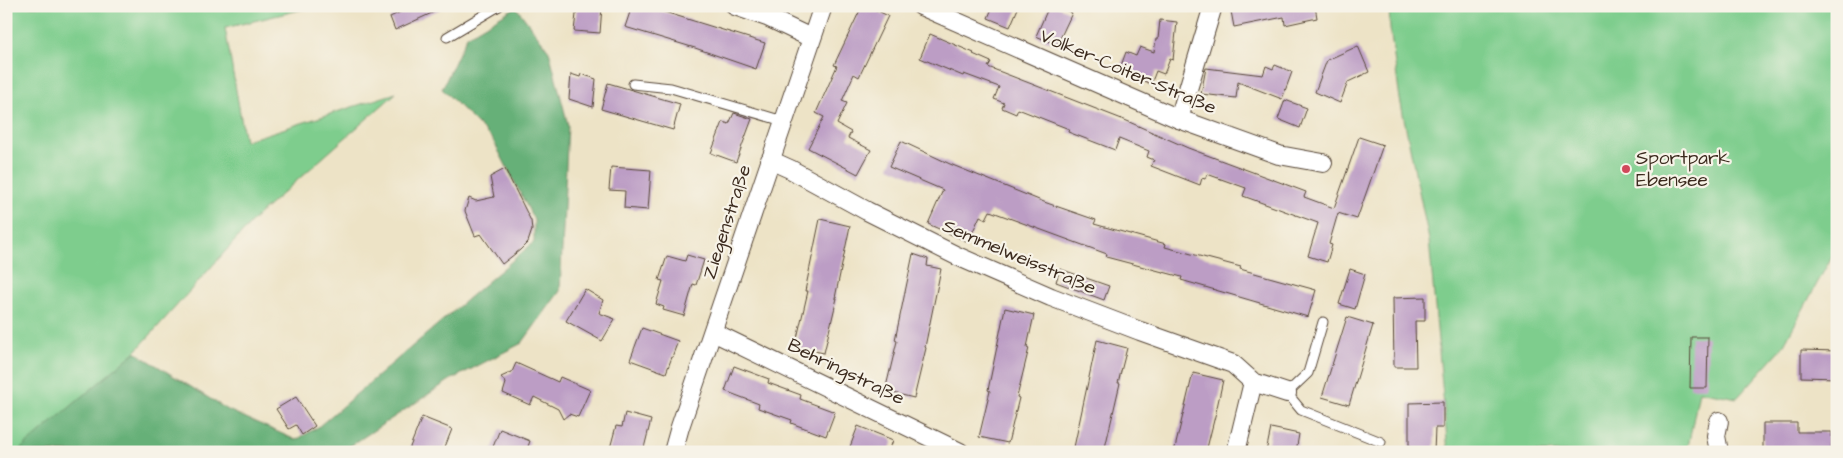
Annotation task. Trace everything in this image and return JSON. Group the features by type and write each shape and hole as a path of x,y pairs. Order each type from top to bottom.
{"street":[{"path":"735,6 767,17 811,38"},
{"name":"Ziegenstraße","path":"673,452 823,6"},
{"name":"Volker-Coiter-Straße","path":"920,6 1179,119 1279,155 1323,164"},
{"path":"1179,119 1213,6"},
{"name":"Semmelweisstraße","path":"770,160 957,256 1052,297 1233,364 1253,382 1287,393"},
{"name":"Behringstraße","path":"713,332 960,452"},
{"path":"1236,452 1253,382"},
{"path":"1719,421 1716,436 1719,452"}],"lane":[{"path":"447,37 500,6"},
{"path":"633,84 671,88 783,122"},
{"path":"1323,322 1308,373 1287,393 1301,410 1381,442"}],"green space":[{"path":"6,6 316,6 225,28 245,141 396,93 258,215 135,352 69,452 6,452"},
{"name":"Sportpark Ebensee","path":"1389,6 1837,6 1837,247 1782,348 1737,398 1699,391 1687,452 1448,452 1429,240 1400,99 1390,29"},
{"path":"516,7 549,51 568,125 560,291 522,343 450,380 341,452 17,452 135,352 228,410 296,440 318,427 534,242 534,220 493,140 442,89 467,36"}],"building":[{"path":"413,6 447,6 395,30 390,17"},
{"path":"577,6 602,6 600,33 574,31"},
{"path":"632,6 645,6 765,43 756,69 625,27"},
{"path":"862,6 868,6 888,16 859,77 854,74 842,101 847,103 837,124 851,132 848,138 871,150 858,174 808,148 824,117 816,113 837,66 834,65"},
{"path":"993,6 1019,6 1010,27 988,18"},
{"path":"1049,6 1056,6 1072,13 1057,45 1036,36"},
{"path":"1230,6 1315,6 1317,18 1285,25 1284,17 1234,27"},
{"path":"1160,20 1177,22 1173,60 1170,59 1164,74 1156,71 1151,84 1119,71 1126,52 1136,56 1140,47 1154,52 1156,39 1158,39"},
{"path":"930,34 991,62 988,67 1127,121 1188,148 1306,192 1304,197 1334,208 1359,137 1383,145 1357,219 1338,213 1329,244 1332,245 1327,262 1308,256 1318,223 1243,196 1246,188 1207,174 1205,179 1202,178 1200,185 1151,166 1154,160 1147,157 1149,151 1119,139 1115,150 1068,132 1069,129 1018,109 1016,114 1002,108 1004,103 994,99 999,87 964,74 963,76 920,58"},
{"path":"1358,46 1369,72 1348,82 1340,103 1315,92 1327,60"},
{"path":"1275,65 1292,72 1282,99 1238,82 1236,98 1201,94 1206,68 1263,75 1266,66 1273,69"},
{"path":"571,74 580,77 581,74 596,79 593,107 569,99"},
{"path":"608,83 680,104 673,130 601,109"},
{"path":"1285,100 1307,108 1300,128 1278,119"},
{"path":"734,113 752,119 736,162 711,153 723,122 729,124"},
{"path":"901,141 950,164 1044,202 1096,220 1094,224 1166,244 1165,247 1241,267 1240,269 1316,290 1308,317 1181,280 1182,277 1106,257 1107,254 990,211 986,219 980,216 968,242 928,224 943,190 889,167"},
{"path":"611,167 651,170 648,210 624,208 625,191 609,190"},
{"path":"505,169 531,221 532,230 528,242 502,264 481,234 475,236 465,211 469,198 476,201 494,197 490,177"},
{"path":"820,219 850,226 835,298 837,298 824,353 795,347 808,291 805,291"},
{"path":"913,254 928,259 927,266 941,269 926,348 914,398 885,391 897,341 895,340"},
{"path":"687,255 704,260 696,285 693,284 684,316 663,310 664,307 656,304 663,281 659,280 667,256 685,261"},
{"path":"1060,269 1109,286 1104,300 1056,282"},
{"path":"1350,269 1365,274 1355,309 1339,304"},
{"path":"585,289 603,300 599,313 615,319 602,341 566,321"},
{"path":"1425,297 1425,321 1415,321 1416,367 1394,367 1393,298"},
{"path":"1005,308 1034,315 1027,347 1029,348 1017,397 1019,398 1008,443 979,437 990,391 988,390"},
{"path":"1347,317 1373,325 1349,405 1322,397"},
{"path":"642,328 678,341 666,373 630,360"},
{"path":"1691,337 1708,337 1707,388 1690,388"},
{"path":"1097,340 1127,348 1118,383 1120,383 1104,452 1073,452"},
{"path":"1801,350 1836,351 1837,378 1801,377"},
{"path":"516,363 558,382 560,377 590,390 578,417 569,414 563,419 558,409 534,397 530,405 503,393 506,383 501,377 512,372"},
{"path":"734,366 769,379 768,383 801,395 800,399 835,412 826,436 791,423 792,420 758,408 759,404 725,391"},
{"path":"1193,373 1223,380 1216,412 1206,452 1174,452"},
{"path":"296,397 315,426 302,435 296,425 289,429 276,409"},
{"path":"1443,402 1443,428 1435,428 1434,452 1409,452 1409,403"},
{"path":"625,413 651,420 643,452 609,452 616,426 622,427"},
{"path":"422,417 452,429 443,452 408,452"},
{"path":"1763,423 1797,423 1797,432 1832,432 1831,452 1763,452"},
{"path":"858,426 893,440 889,452 848,452"},
{"path":"1271,428 1299,434 1296,452 1266,452"},
{"path":"500,429 530,441 526,452 491,452"}],"place":[{"name":"Sportpark Ebensee","path":"1626,169"}]}
